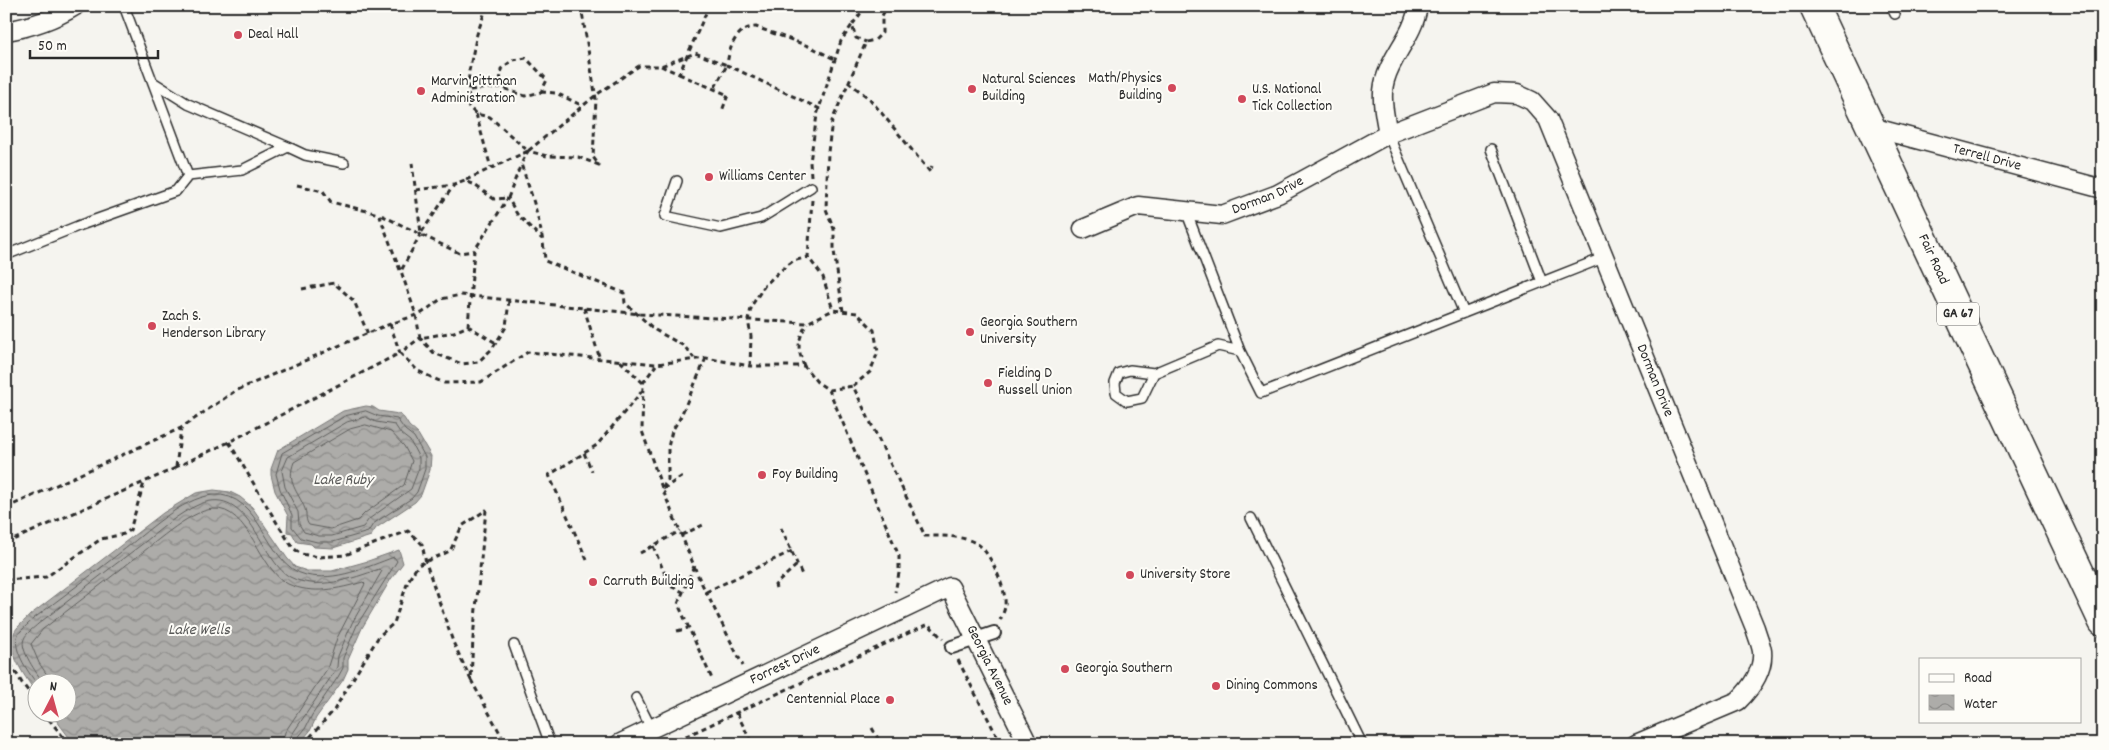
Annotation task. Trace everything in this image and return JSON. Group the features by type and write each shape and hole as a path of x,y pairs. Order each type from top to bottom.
{"main road":[{"name":"Fair Road","path":"1814,6 2103,622"}],"street":[{"path":"6,31 22,28 47,19 75,6"},
{"path":"1388,134 1383,96 1385,80 1416,20 1418,6"},
{"name":"Dorman Drive","path":"1083,229 1138,206 1222,215 1268,198 1388,134 1494,93 1516,94 1532,101 1548,119 1755,628 1762,652 1757,676 1750,688 1738,701 1636,744"},
{"name":"Terrell Drive","path":"1871,127 2103,189"},
{"name":"Georgia Avenue","path":"950,587 1028,744"},
{"name":"Forrest Drive","path":"619,744 950,587"},
{"path":"952,647 994,633"}],"lane":[{"path":"124,6 188,176"},
{"path":"153,82 188,104 305,155 344,164"},
{"path":"1388,134 1464,313"},
{"path":"6,255 78,226 176,191 188,176 242,170 288,147"},
{"path":"1491,149 1542,282"},
{"path":"678,181 665,216 722,228 761,218 811,187"},
{"path":"1186,211 1240,351 1261,393 1603,258"},
{"path":"1154,373 1142,398 1127,401 1116,393 1115,383 1119,373 1130,370 1154,373 1218,346 1240,351"},
{"path":"1251,518 1362,744"},
{"path":"514,645 550,744"},
{"path":"636,698 651,728"}],"path":[{"path":"487,6 477,34 469,71 470,90 468,106 476,114 491,169"},
{"path":"476,114 490,117 528,151 547,156 578,157 599,166 593,157 597,116 596,95 581,6"},
{"path":"679,74 709,6"},
{"path":"833,310 823,278 808,257 811,225 810,162 812,138 841,41 866,6"},
{"path":"852,25 856,38 866,42 875,40 882,33 882,16 887,6"},
{"path":"714,89 727,65 735,40 741,30 746,27 756,27 811,48 836,60"},
{"path":"843,311 834,251 834,229 826,209 828,152 832,121 866,42"},
{"path":"416,190 454,185 528,151 596,95 639,66 661,66 694,54 727,65 820,109"},
{"path":"500,87 501,70 513,60 526,58 547,80 542,92"},
{"path":"661,66 728,95 722,111"},
{"path":"848,82 870,98 930,172 932,166"},
{"path":"470,90 500,87 525,96 542,92 556,93 583,106"},
{"path":"468,326 474,251 508,198 528,151"},
{"path":"412,163 421,233"},
{"path":"521,164 542,239 545,260 624,293 625,303 655,330 684,346 694,358"},
{"path":"465,181 494,199 508,198"},
{"path":"297,184 323,192 331,202 379,214 459,253 474,251"},
{"path":"401,271 421,233 454,185"},
{"path":"508,198 517,214 542,239"},
{"path":"379,214 416,315 420,338 434,353 462,364 478,362 496,343 506,327 509,300"},
{"path":"750,366 751,336 748,320 752,305 765,285 793,262 808,257"},
{"path":"302,289 334,284 354,301 368,334"},
{"path":"6,508 181,428 235,391 390,324 422,313 441,299 470,296 638,314 807,323 833,310 857,313 874,330 878,352 870,372 853,386 829,390"},
{"path":"584,308 600,359"},
{"path":"807,323 800,336 798,348 804,366 817,382 829,390 899,556 899,573 895,592"},
{"path":"390,324 400,353 418,372 444,383 481,382 528,352 656,364 706,358 750,366 804,366"},
{"path":"6,542 178,467 176,467 230,442 400,353 420,338 454,332 468,326"},
{"path":"468,326 496,343"},
{"path":"663,488 668,480 668,446 672,431 680,418 706,358"},
{"path":"619,361 643,383 642,431 694,566 745,670"},
{"path":"643,383 656,364"},
{"path":"853,386 925,536 955,537 979,546 993,565 1003,588 1006,605 994,633"},
{"path":"587,560 548,475 598,445 644,389"},
{"path":"176,467 181,428"},
{"path":"230,442 276,522 293,548 301,554 320,557 345,555 408,531 422,544 426,563 453,642 471,680 506,744"},
{"path":"584,453 592,471"},
{"path":"663,488 684,475"},
{"path":"6,580 46,577 101,539 124,534 130,530 144,482"},
{"path":"304,744 334,710 379,636 394,623 408,581 418,565 450,551 462,526 486,510 471,680"},
{"path":"640,553 681,533 705,524"},
{"path":"781,528 803,577"},
{"path":"654,546 670,586 683,592"},
{"path":"706,592 792,551"},
{"path":"776,588 775,585 798,564"},
{"path":"694,566 678,604 714,684"},
{"path":"669,744 928,624 952,647 1001,744"},
{"path":"677,631 688,628"},
{"path":"6,656 28,691"},
{"path":"737,713 752,744"},
{"path":"51,722 69,744"},
{"path":"872,728 882,744"}],"water":[{"name":"Lake Ruby","path":"366,406 373,407 379,411 399,414 418,434 431,456 430,470 421,495 415,502 376,528 371,536 333,548 314,547 311,544 297,542 292,533 287,532 288,516 275,491 271,475 271,469 278,450 343,411"},
{"name":"Lake Wells","path":"214,490 230,492 240,497 252,507 295,567 307,571 332,571 399,550 403,563 391,579 362,628 348,660 348,669 343,680 316,718 310,731 299,744 74,744 58,722 78,722 78,672 28,672 28,680 18,665 12,647 15,630 30,615 163,513 196,493"}],"place":[{"name":"Deal Hall","path":"238,35"},
{"name":"Math/Physics Building","path":"1172,88"},
{"name":"Natural Sciences Building","path":"972,89"},
{"name":"Marvin Pittman Administration","path":"421,91"},
{"name":"U.S. National Tick Collection","path":"1242,99"},
{"name":"Williams Center","path":"709,177"},
{"name":"Zach S. Henderson Library","path":"152,326"},
{"name":"Georgia Southern University","path":"970,332"},
{"name":"Fielding D Russell Union","path":"988,383"},
{"name":"Foy Building","path":"762,475"},
{"name":"University Store","path":"1130,575"},
{"name":"Carruth Building","path":"593,582"},
{"name":"Georgia Southern","path":"1065,669"},
{"name":"Dining Commons","path":"1216,686"},
{"name":"Centennial Place","path":"890,700"}]}
